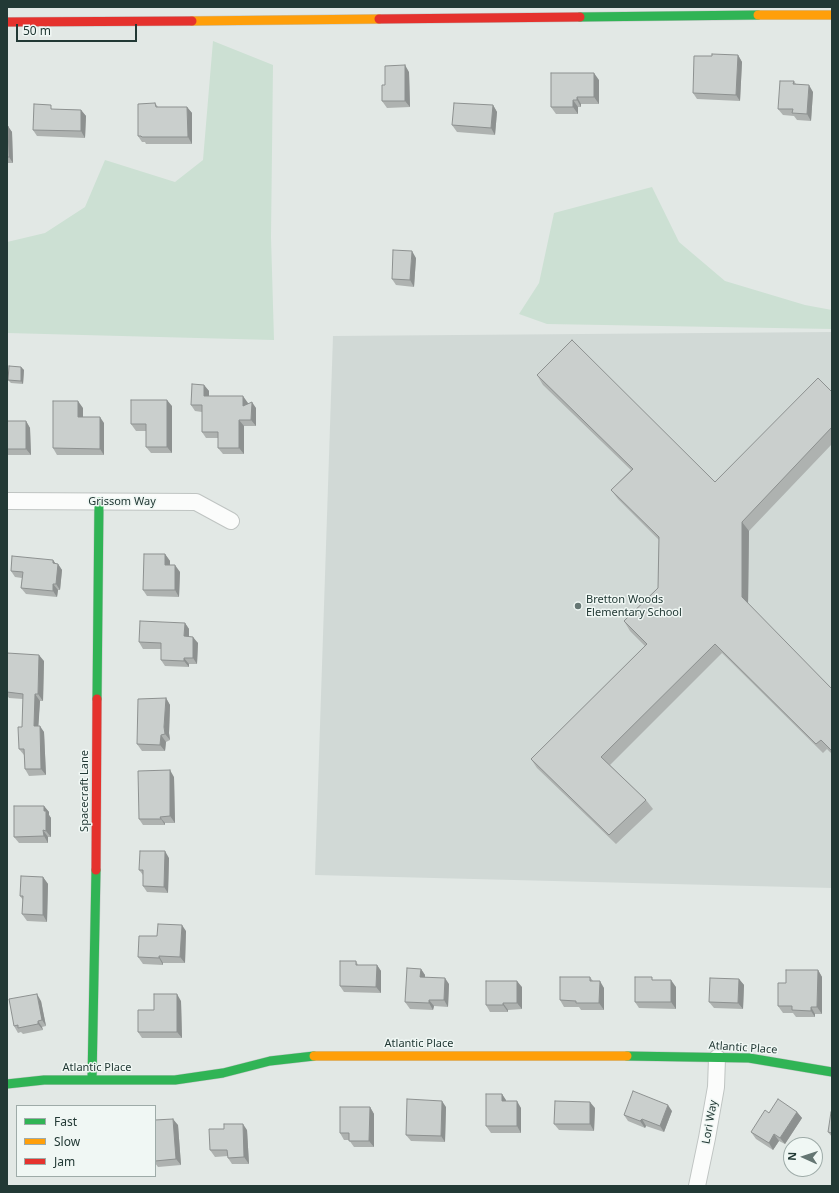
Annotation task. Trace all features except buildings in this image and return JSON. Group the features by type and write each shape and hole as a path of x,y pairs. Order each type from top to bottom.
{"street":[{"path":"7,22 832,15"},
{"name":"Grissom Way","path":"7,501 196,502 232,521"},
{"name":"Spacecraft Lane","path":"92,1079 96,878 99,502"},
{"name":"Atlantic Place","path":"7,1084 44,1080 175,1080 223,1073 270,1061 306,1056 650,1056 749,1058 832,1072"},
{"name":"Lori Way","path":"697,1186 708,1138 716,1087 717,1058"}],"shaded area":[{"name":"Bretton Woods Elementary School","path":"832,332 832,888 315,875 333,336"}],"green space":[{"path":"213,41 273,65 271,237 274,340 7,333 7,242 45,233 85,207 105,160 175,182 203,160"},
{"path":"652,187 679,242 725,281 805,305 832,310 832,329 547,324 519,314 539,283 554,213"}],"traffic: fast":[{"path":"580,17 758,15"},
{"path":"97,699 99,502"},
{"path":"92,1079 96,870"},
{"path":"7,1084 44,1080 175,1080 223,1073 270,1061 314,1056"},
{"path":"627,1056 749,1058 832,1072"}],"traffic: slow":[{"path":"758,15 832,15"},
{"path":"192,21 379,19"},
{"path":"314,1056 627,1056"}],"traffic: jam":[{"path":"379,19 580,17"},
{"path":"7,22 192,21"},
{"path":"96,870 97,699"}],"place":[{"name":"Bretton Woods Elementary School","path":"578,606"}]}
